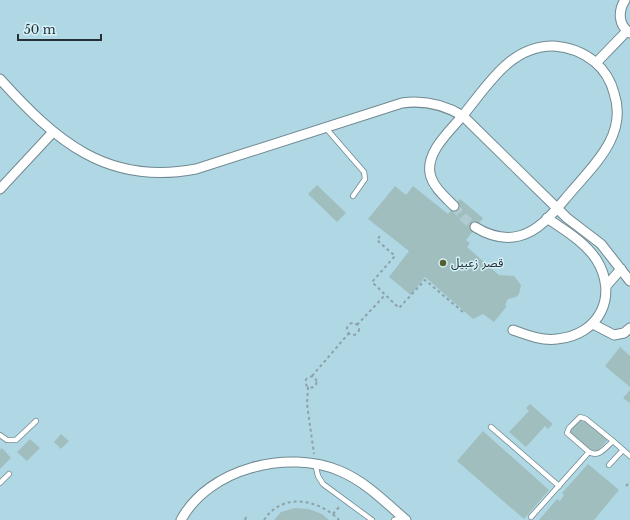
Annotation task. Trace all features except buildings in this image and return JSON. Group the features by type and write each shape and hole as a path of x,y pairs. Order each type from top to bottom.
{"street":[{"path":"596,63 628,32 622,24 620,15 621,7 625,0"},
{"path":"454,206 438,189 430,172 435,150 503,67 524,52 540,47 558,46 574,50 596,63 608,78 615,95 618,113 615,131 602,156 557,208 532,231 517,236 492,236 476,227"},
{"path":"0,79 53,132 77,150 103,163 131,171 159,173 196,169 391,106 412,101 444,106 463,116 557,208 601,244 630,281"},
{"path":"0,189 53,132"},
{"path":"513,330 537,338 557,339 576,334 593,324 604,306 607,285 601,268 590,251 574,236 547,218"},
{"path":"607,285 621,269"},
{"path":"593,324 614,335 624,333 630,328"},
{"path":"181,520 198,499 217,484 238,473 275,463 289,462 315,464 339,471 361,482 400,519"}],"lane":[{"path":"325,128 364,172 365,179 353,196"},
{"path":"613,441 598,454 589,452 567,433 568,429 578,418 582,417 586,419 613,441 624,450 630,456"},
{"path":"0,435 7,440 16,440 36,421"},
{"path":"491,427 559,486"},
{"path":"609,465 624,450"},
{"path":"531,517 589,452"},
{"path":"315,464 316,472 320,480 344,500 372,520"},
{"path":"0,483 9,474"}],"path":[{"path":"380,236 377,240 395,256 372,282 399,308 425,280 463,312"},
{"path":"349,333 354,335 357,334 357,325 385,295"},
{"path":"315,464 307,404 308,387 306,384 306,378 312,376 349,333 348,326 352,323 357,325"},
{"path":"308,387 312,388 317,384 315,378 312,376"},
{"path":"626,486 630,482"},
{"path":"333,514 344,500"},
{"path":"264,520 276,508 290,502 297,501 313,503 333,514 339,520"},
{"path":"245,520 247,515"}],"shaded area":[{"path":"0,0 630,0 630,520 0,520"}],"tunnel":[{"path":"454,206 463,217 475,227"}],"place":[{"name":"قصر زعبيل","path":"443,263"}]}
